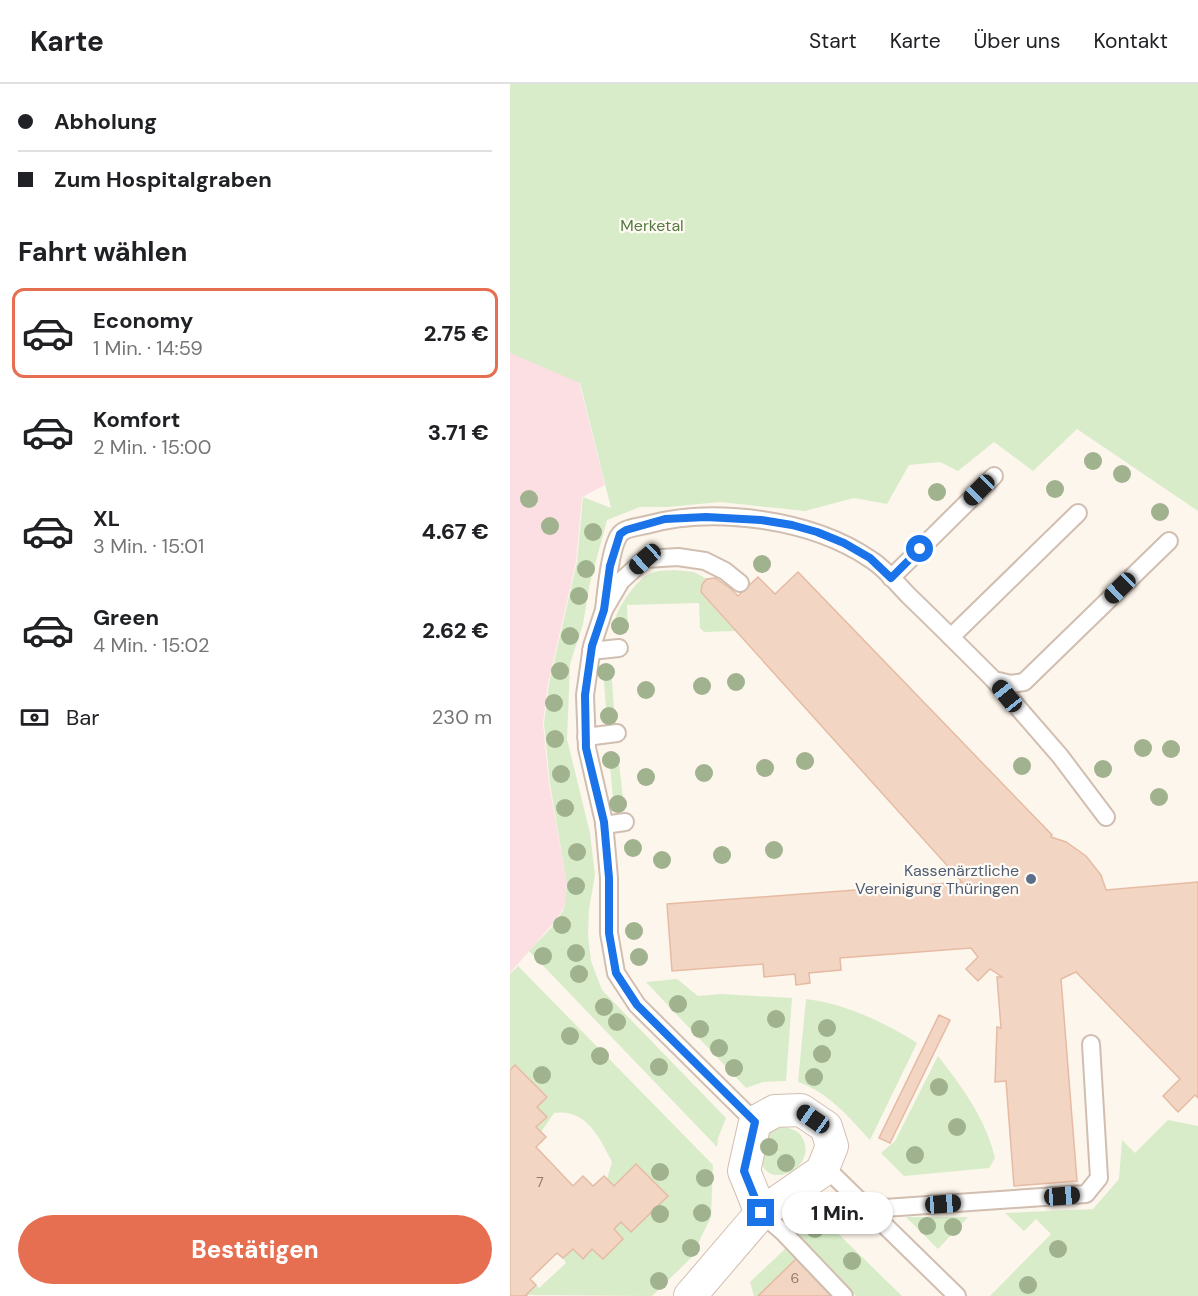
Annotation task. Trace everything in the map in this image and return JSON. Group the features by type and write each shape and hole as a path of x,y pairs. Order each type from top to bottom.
{"street":[{"path":"690,1296 761,1213 822,1171 832,1146 826,1127 801,1110 775,1111 755,1122 744,1171 761,1213"}],"lane":[{"path":"891,578 994,476"},
{"path":"951,637 1078,513"},
{"path":"755,1122 637,1005 616,973 609,933 609,878 604,825 586,748 585,695 591,651 604,610 610,566 620,534 626,530 665,519 706,517 761,520 792,525 844,543 876,563 994,680 1060,756 1106,817"},
{"path":"994,680 1011,684 1024,682 1169,541"},
{"path":"604,610 621,581 645,559 678,557 705,561 725,571 740,583"},
{"path":"591,651 619,648"},
{"path":"586,737 616,733"},
{"path":"604,825 625,822"},
{"path":"870,1209 1086,1194 1099,1178 1091,1044"},
{"path":"824,1166 957,1296"},
{"path":"761,1213 784,1233 844,1296"}],"shaded area":[{"path":"510,352 579,382 605,485 582,497 576,562 548,684 543,723 549,784 567,883 564,908 510,973"}],"green space":[{"name":"Merketal","path":"510,84 1198,84 1198,511 1077,429 1033,471 994,442 958,471 940,462 909,465 887,504 854,498 805,511 720,502 640,507 607,520 590,583 583,624 570,664 567,739 590,833 595,875 589,909 588,935 591,961 602,990 726,1118 717,1147 529,951 552,927 564,909 567,884 550,784 544,723 549,684 577,562 583,497 611,508 580,383 510,353"},
{"path":"674,570 694,572 707,579 702,585 703,595 735,631 704,632 700,628 699,603 627,605 628,631 612,629 622,604 640,580 654,572"},
{"path":"603,667 611,667 615,722 607,722"},
{"path":"618,754 624,808 614,809 609,755"},
{"path":"518,966 713,1165 711,1217 691,1258 652,1296 526,1295 536,1285 539,1288 566,1263 563,1258 573,1249 582,1259 592,1249 603,1259 623,1239 614,1228 636,1165 614,1186 607,1179 612,1162 597,1135 583,1120 575,1115 554,1113 541,1132 536,1127 546,1117 537,1107 547,1097 516,1065 510,1070 510,974"},
{"path":"677,979 698,996 721,994 792,998 786,1081 763,1082 746,1088 646,982"},
{"path":"806,999 836,1005 864,1015 917,1043 870,1140 846,1114 828,1099 809,1086 798,1082"},
{"path":"938,1056 979,1117 995,1158 989,1168 904,1176 881,1153 895,1141"},
{"path":"1168,1120 1198,1126 1198,1296 990,1296 1051,1234 1036,1219 1024,1231 1005,1213 1093,1209 1119,1179 1122,1140 1135,1153"},
{"path":"779,1127 790,1128 799,1133 806,1150 803,1160 797,1167 788,1173 779,1175 771,1174 764,1168 761,1154 766,1134"},
{"path":"834,1199 839,1204 824,1220 902,1296 856,1296 798,1236"},
{"path":"906,1217 968,1217 938,1249"},
{"path":"786,1248 796,1259 758,1296 754,1296 750,1282"}],"building":[{"name":"Kassenärztliche Vereinigung Thüringen","path":"798,572 1052,835 1051,837 1066,842 1086,856 1101,875 1106,890 1198,882 1198,1098 1195,1095 1178,1112 1163,1096 1180,1079 1076,972 1061,979 1077,1181 1014,1186 1006,1081 995,1082 997,1027 1001,1028 997,977 1002,977 990,969 978,981 966,969 978,957 971,948 840,958 841,970 809,973 810,983 796,985 795,974 764,977 763,964 672,971 667,904 962,882 701,592 702,585 707,579 715,578 738,596 758,577 775,594"},
{"path":"939,1015 950,1020 890,1143 879,1138"},
{"path":"515,1065 547,1097 537,1107 547,1117 536,1127 546,1137 536,1147 573,1186 583,1176 593,1186 604,1176 614,1186 636,1164 668,1196 631,1232 621,1222 614,1229 623,1239 603,1259 592,1249 583,1259 573,1249 563,1258 557,1253 530,1279 536,1285 527,1296 510,1296 510,1070"},
{"path":"796,1259 831,1296 758,1296"}],"place":[{"name":"Kassenärztliche Vereinigung Thüringen","path":"1031,879"}],"route":[{"path":"761,1213 744,1171 755,1122 637,1005 616,973 609,933 609,878 604,822 586,748 585,695 592,646 604,610 610,566 620,534 626,530 665,519 706,517 761,520 792,525 844,543 870,558 891,578 920,549"}]}
